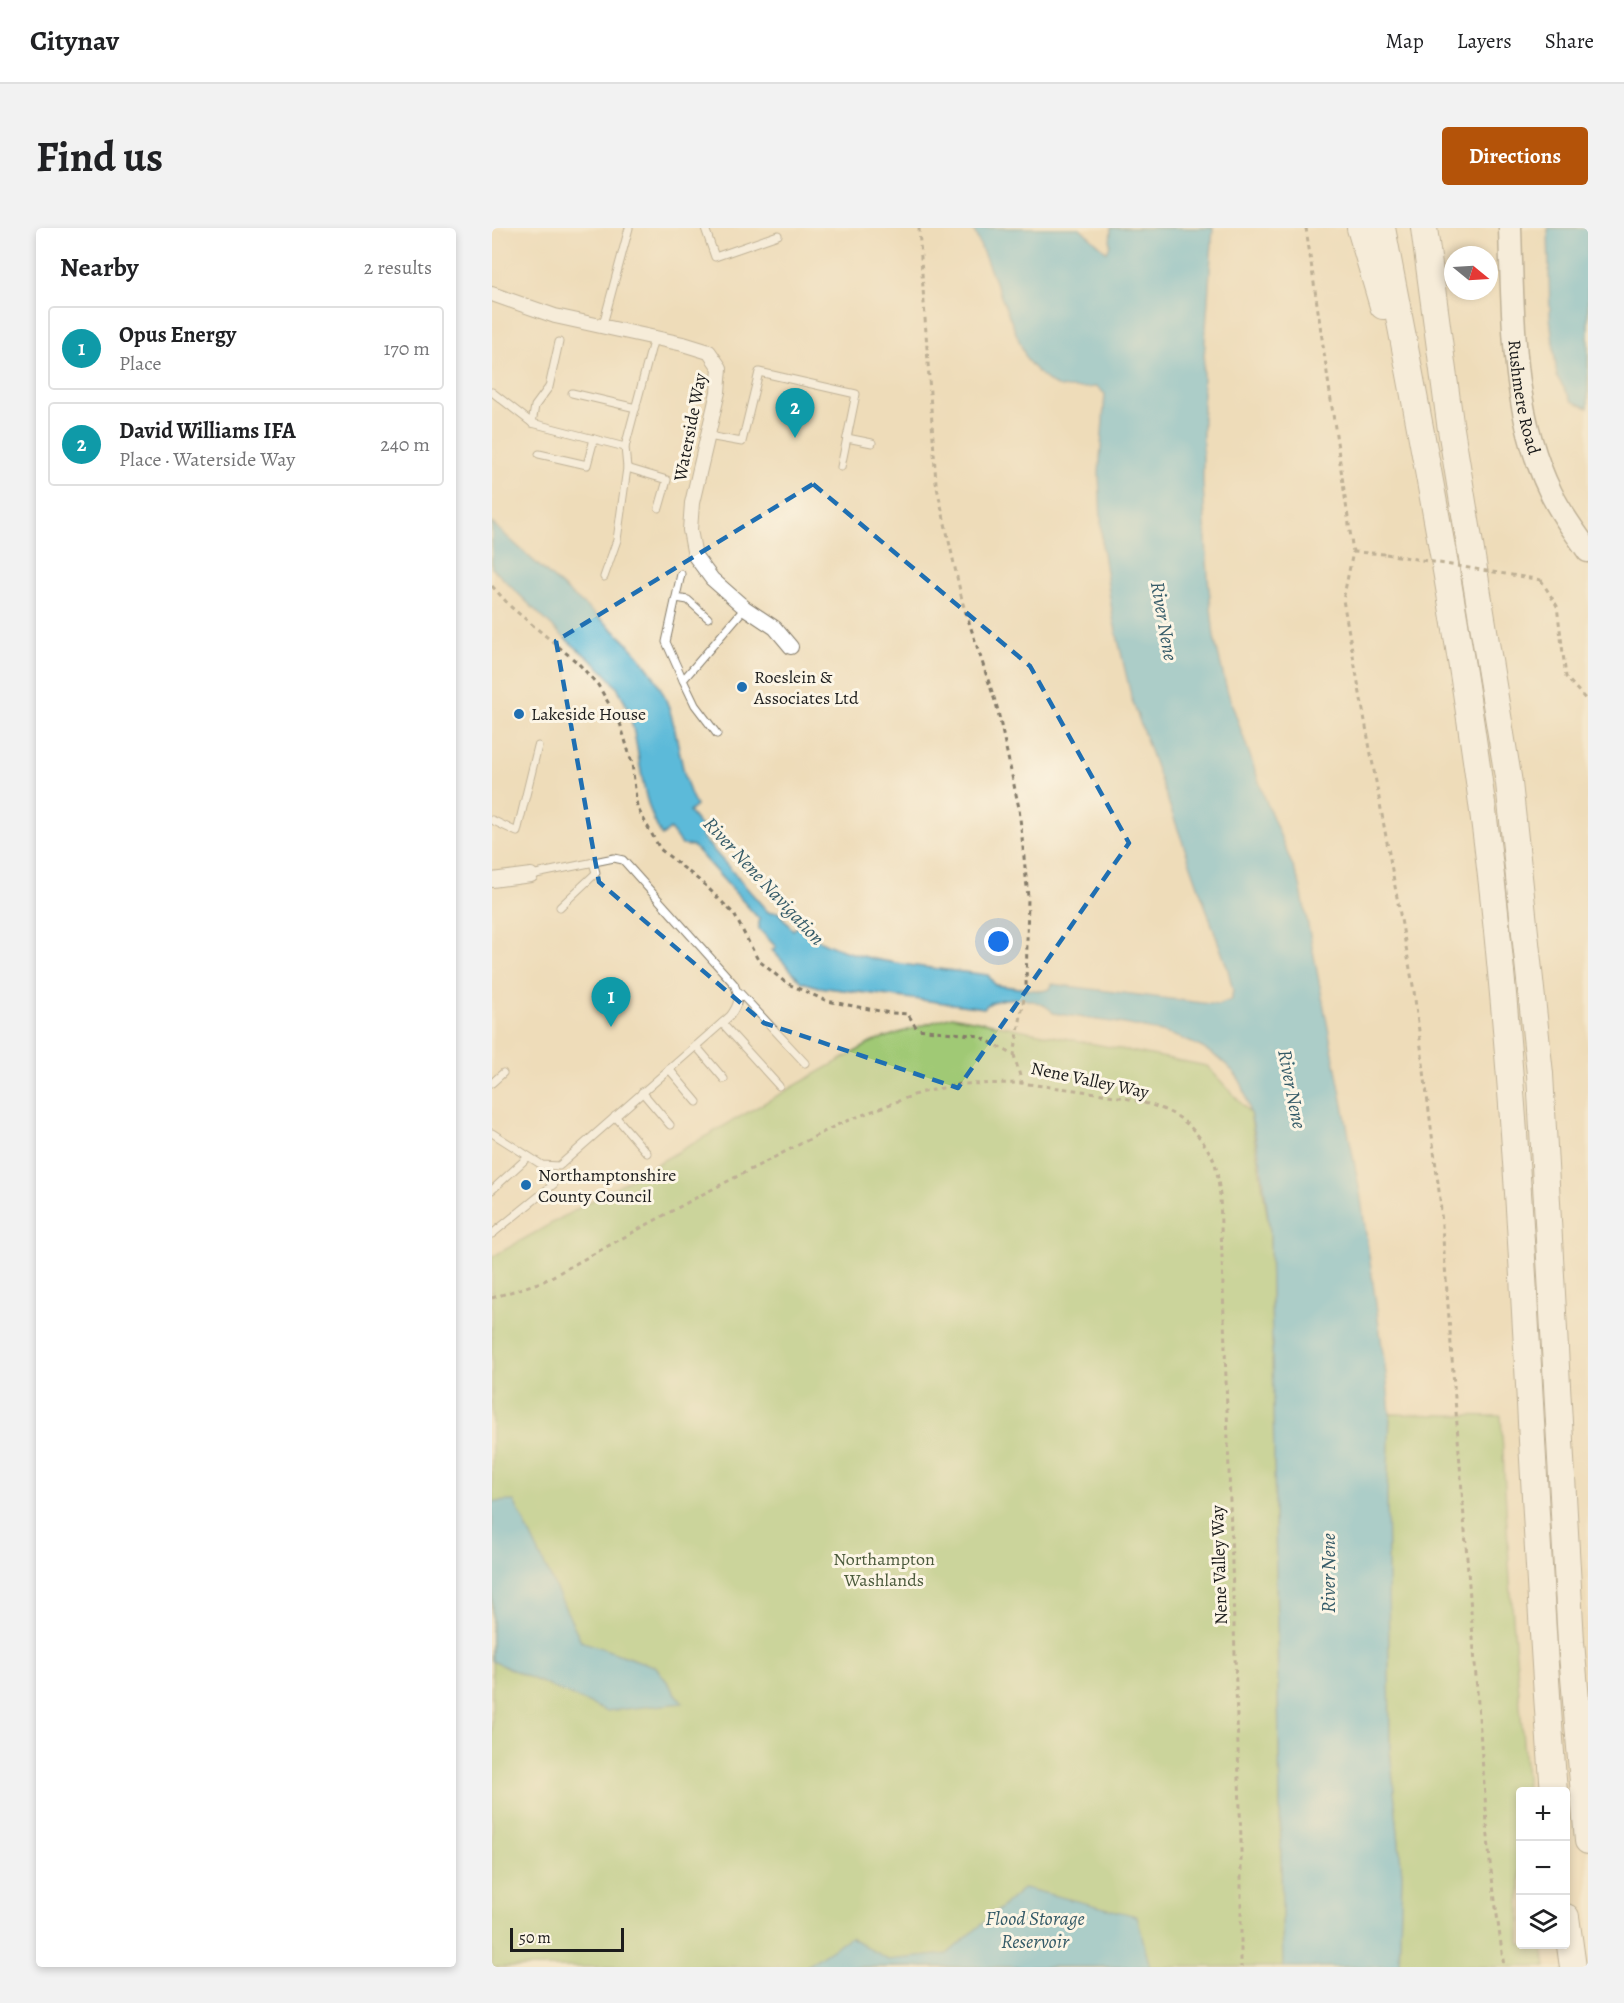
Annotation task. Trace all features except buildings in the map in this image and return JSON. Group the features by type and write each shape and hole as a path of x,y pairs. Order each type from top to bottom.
{"highway":[{"path":"1360,228 1378,294 1413,388"},
{"path":"1382,228 1468,691 1497,931 1512,1107 1528,1356 1542,1641 1554,1787"},
{"path":"1411,228 1450,423"},
{"path":"1424,228 1450,423 1509,783 1540,1074 1570,1630 1588,1841"},
{"path":"1570,1946 1573,1967"}],"main road":[{"name":"Rushmere Road","path":"1510,228 1516,351 1526,417 1540,469 1551,493 1588,551"}],"street":[{"name":"Waterside Way","path":"492,285 498,295 555,316 709,352 720,368 718,392 692,503 690,530 695,556 712,579 745,608 774,628 791,647"},
{"path":"492,880 531,875"}],"lane":[{"path":"603,328 629,228"},
{"path":"705,228 715,257 778,236"},
{"path":"604,578 617,540 627,468 625,447 654,338"},
{"path":"532,423 534,406 549,387 559,342"},
{"path":"708,436 742,442 759,372 856,394 841,467"},
{"path":"492,392 532,423 625,447"},
{"path":"572,393 636,408"},
{"path":"847,438 872,443"},
{"path":"539,453 587,465 594,439"},
{"path":"627,468 667,480 659,508"},
{"path":"681,574 666,642 695,705 717,734"},
{"path":"676,598 688,600 708,618"},
{"path":"683,681 745,608"},
{"path":"492,820 517,832 538,746"},
{"path":"494,1137 542,1165 558,1166 722,1023 738,1005 734,984 623,860 614,858 531,875"},
{"path":"560,906 596,873 593,862"},
{"path":"736,990 805,1063"},
{"path":"722,1023 779,1086"},
{"path":"696,1046 724,1079"},
{"path":"669,1069 697,1102"},
{"path":"492,1083 502,1073"},
{"path":"642,1092 670,1125"},
{"path":"615,1116 647,1153"},
{"path":"492,1190 528,1157"},
{"path":"492,1234 554,1184"}],"path":[{"path":"919,228 936,483 963,604 997,707 1019,808 1028,897 1026,987 1014,1054"},
{"path":"1306,228 1353,552 1343,600 1414,991 1440,1199 1490,1863 1504,1967"},
{"path":"1353,552 1386,554 1541,580 1557,606 1566,677 1588,702"},
{"name":"Nene Valley Way","path":"492,586 511,607 578,663 598,685 620,723 632,763 637,807 660,849 705,885 734,914 758,960 786,983 827,1001 890,1013 908,1014 916,1029 979,1036 1014,1054 1022,1083 1122,1098 1156,1107 1179,1117 1197,1135 1213,1157 1220,1195 1221,1219 1241,1840 1241,1967"},
{"path":"492,1298 544,1281 703,1194 839,1124 919,1093 961,1084 1022,1083"}],"highlighted area":[{"path":"813,484 1030,666 1129,843 958,1088 764,1023 599,882 556,641"}],"green space":[{"name":"Northampton Washlands","path":"952,1016 1207,1066 1250,1113 1270,1232 1283,1967 492,1967 492,1257 874,1041"},
{"path":"1390,1414 1501,1416 1510,1580 1527,1787 1516,1787 1516,1949 1544,1949 1546,1967 1399,1967 1402,1875 1390,1750 1387,1495"}],"water":[{"name":"River Nene","path":"973,228 1080,228 1107,252 1110,245 1111,228 1213,228 1203,372 1203,483 1214,637 1227,690 1264,796 1300,884 1360,1192 1387,1381 1390,1414 1387,1495 1390,1750 1402,1875 1399,1967 1283,1967 1270,1232 1256,1140 1245,1093 1239,1079 1223,1061 1179,1038 1154,1030 1053,1013 1040,1003 1030,1000 998,1000 984,1008 819,987 802,982 772,950 776,947 759,929 759,919 693,846 682,845 670,829 662,836 648,803 630,717 619,691 599,668 492,568 492,523 555,581 614,630 646,665 669,707 686,779 696,806 689,812 702,828 702,837 768,912 778,912 793,930 798,926 816,939 838,949 888,962 988,975 995,985 1042,991 1050,989 1052,984 1218,1005 1231,1000 1233,991 1228,970 1132,700 1113,618 1102,546 1099,473 1105,394 1097,387 1065,388 1050,383 1027,360"},
{"path":"1548,228 1588,228 1588,408 1572,401 1557,377 1550,317"},
{"path":"514,1501 581,1641 656,1667 683,1703 606,1711 492,1661 492,1502"},
{"name":"Flood Storage Reservoir","path":"1024,1888 1137,1916 1150,1967 805,1967 850,1937 888,1960 947,1954"}],"place":[{"name":"David Williams IFA","path":"795,438"},
{"name":"Roeslein & Associates Ltd","path":"742,687"},
{"name":"Lakeside House","path":"519,714"},
{"name":"Opus Energy","path":"611,1027"},
{"name":"Northamptonshire County Council","path":"526,1185"}],"water label":[{"name":"River Nene Navigation","path":"764,881"}]}
